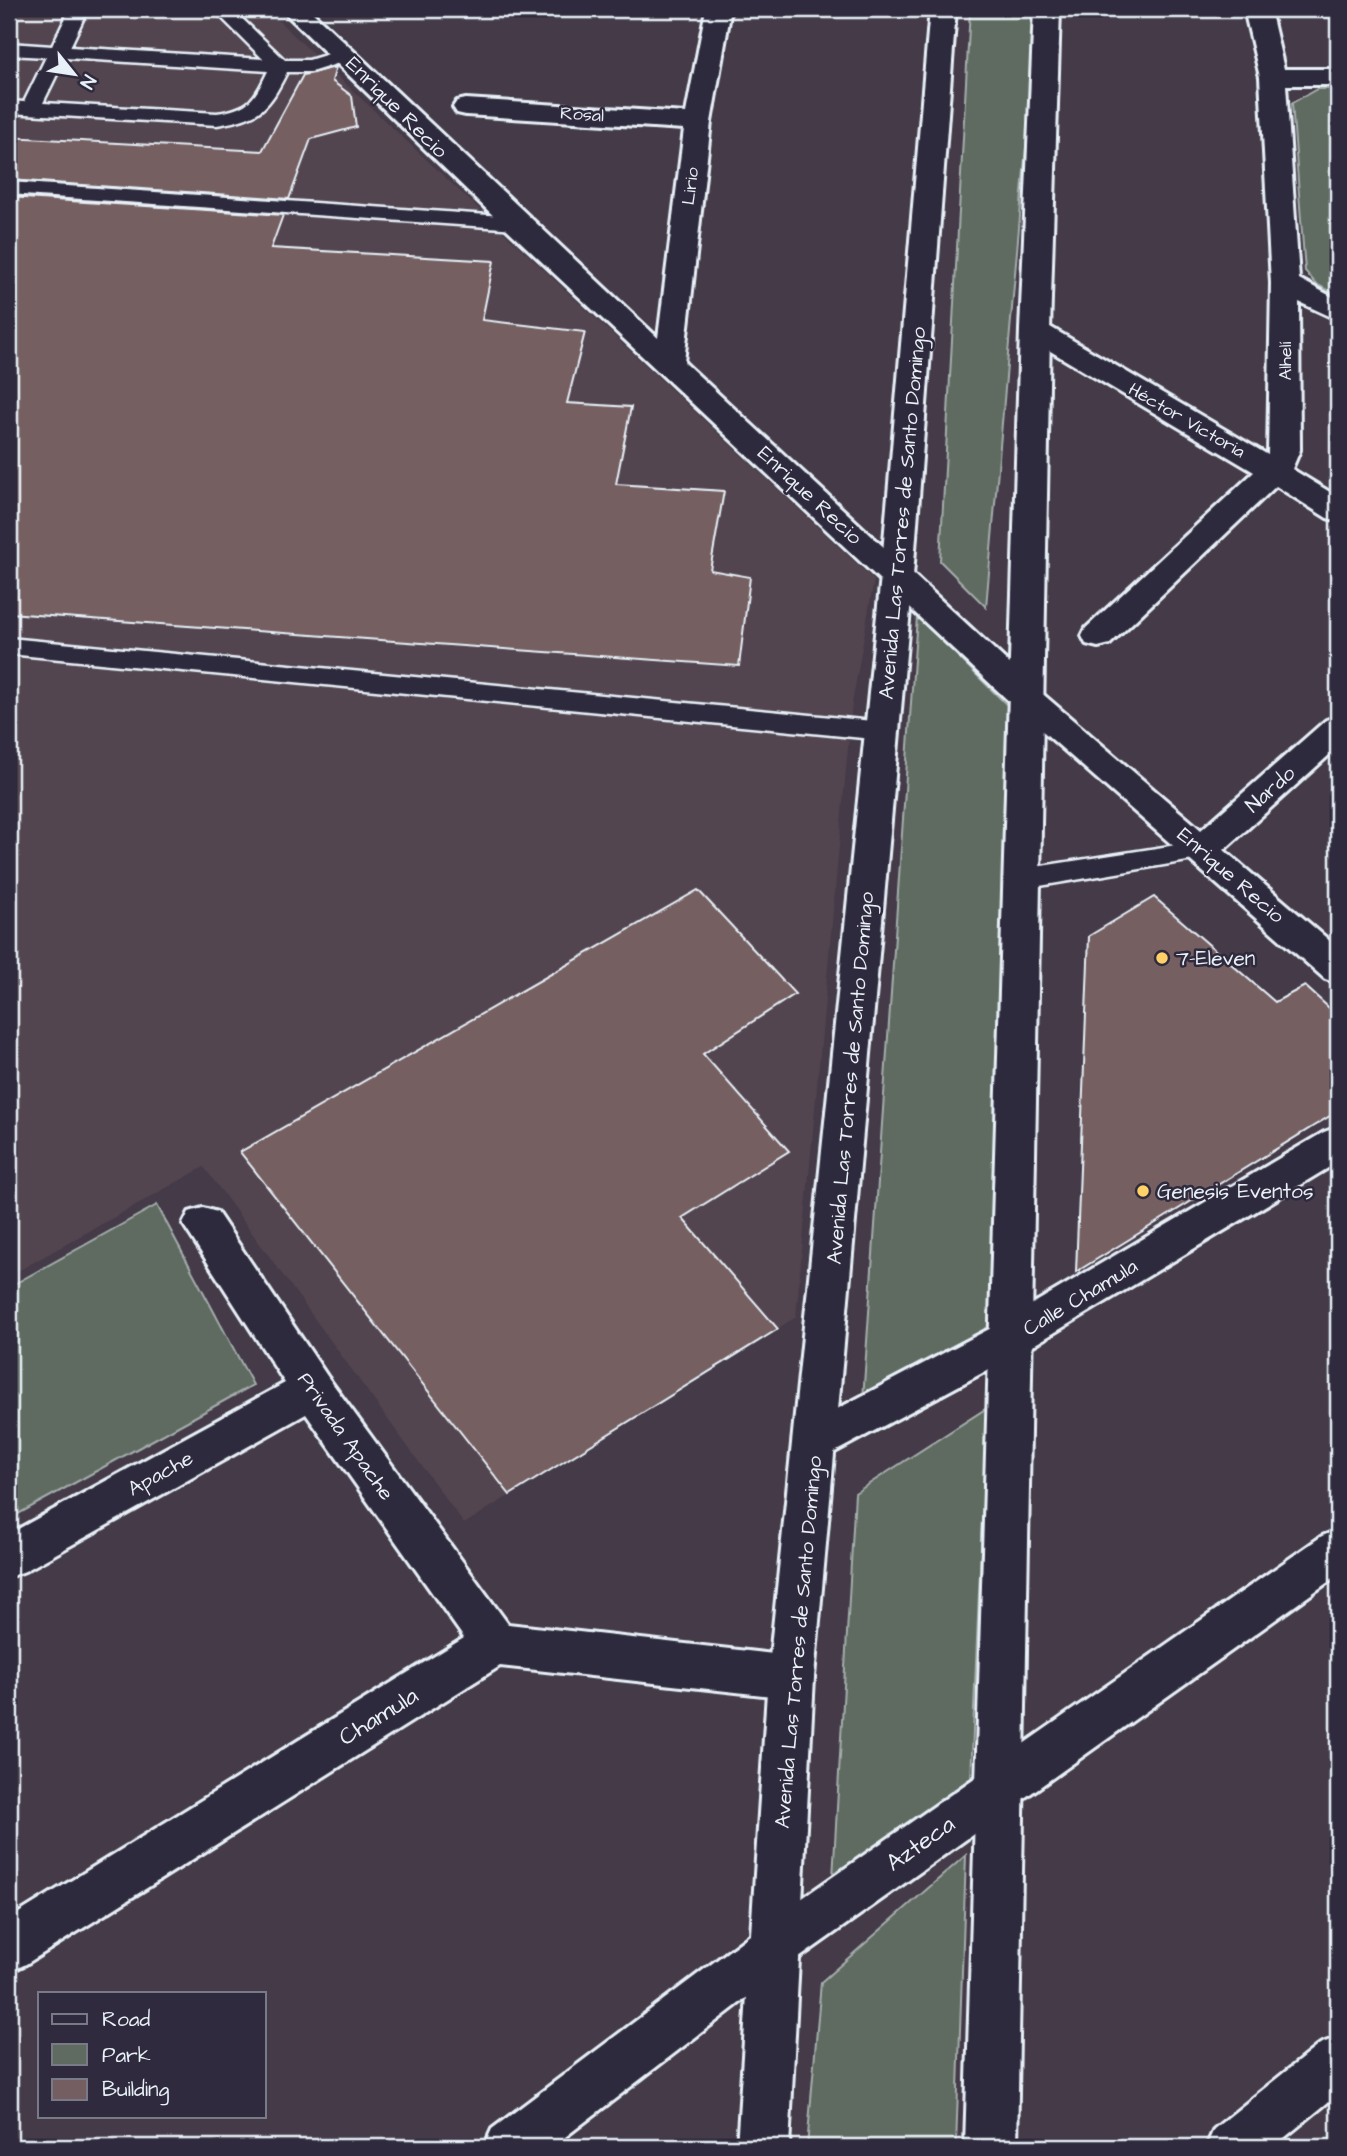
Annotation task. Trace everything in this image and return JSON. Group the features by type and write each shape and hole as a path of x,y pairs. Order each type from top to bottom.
{"street":[{"name":"Enrique Recio","path":"294,9 345,55 517,223 1026,698 1338,969"},
{"name":"Lirio","path":"669,364 698,122 719,9"},
{"name":"Avenida Las Torres de Santo Domingo","path":"762,2147 792,1677 883,731 943,9"},
{"path":"991,2147 1035,330 1046,9"},
{"name":"Alhelí","path":"1098,636 1282,461 1286,432 1284,283 1273,76 1257,9"},
{"path":"1273,76 1338,77"},
{"name":"Rosal","path":"466,107 698,122"},
{"path":"1284,283 1338,311"},
{"name":"Héctor Victoria","path":"1035,330 1338,511"},
{"name":"Nardo","path":"1202,850 1338,727"},
{"name":"Calle Chamula","path":"816,1441 1012,1337 1338,1143"},
{"name":"Privada Apache","path":"203,1224 312,1389 495,1644"},
{"name":"Apache","path":"9,1557 312,1389"},
{"name":"Azteca","path":"510,2147 775,1946 1338,1550"},
{"path":"495,1644 792,1677"},
{"name":"Chamula","path":"9,1947 495,1644"},
{"path":"1232,2147 1338,2062"}],"lane":[{"path":"31,108 79,9"},
{"path":"222,9 280,66"},
{"path":"9,49 280,66 311,66 345,55"},
{"path":"9,107 217,119 240,116 259,106 280,66"},
{"path":"9,188 517,223"},
{"path":"9,646 883,731"},
{"path":"1022,879 1202,850"}],"shaded area":[{"path":"9,9 266,9 874,580 852,704 796,1317 464,1524 204,1167 9,1276"}],"green space":[{"path":"970,9 1038,9 986,607 940,561"},
{"path":"1317,89 1338,89 1338,296 1316,284 1305,271 1292,103"},
{"path":"917,616 1009,707 995,1338 862,1414"},
{"path":"157,1205 253,1385 9,1519 9,1287"},
{"path":"987,1408 971,1778 833,1878 855,1493"},
{"path":"966,1855 956,2147 807,2147 821,1982"}],"building":[{"path":"336,67 332,81 352,96 356,127 311,139 289,199 9,180 9,137 262,151 303,75"},
{"path":"9,197 283,215 271,248 494,261 482,320 585,332 567,403 631,407 616,484 724,491 710,570 750,577 739,666 9,613"},
{"path":"698,890 795,994 703,1054 789,1151 682,1218 778,1329 510,1495 240,1152"},
{"name":"Genesis Eventos","path":"1154,897 1275,1002 1305,986 1338,1016 1338,1111 1076,1272 1089,936"}],"place":[{"name":"7-Eleven","path":"1162,958"},
{"name":"Genesis Eventos","path":"1143,1191"}]}
